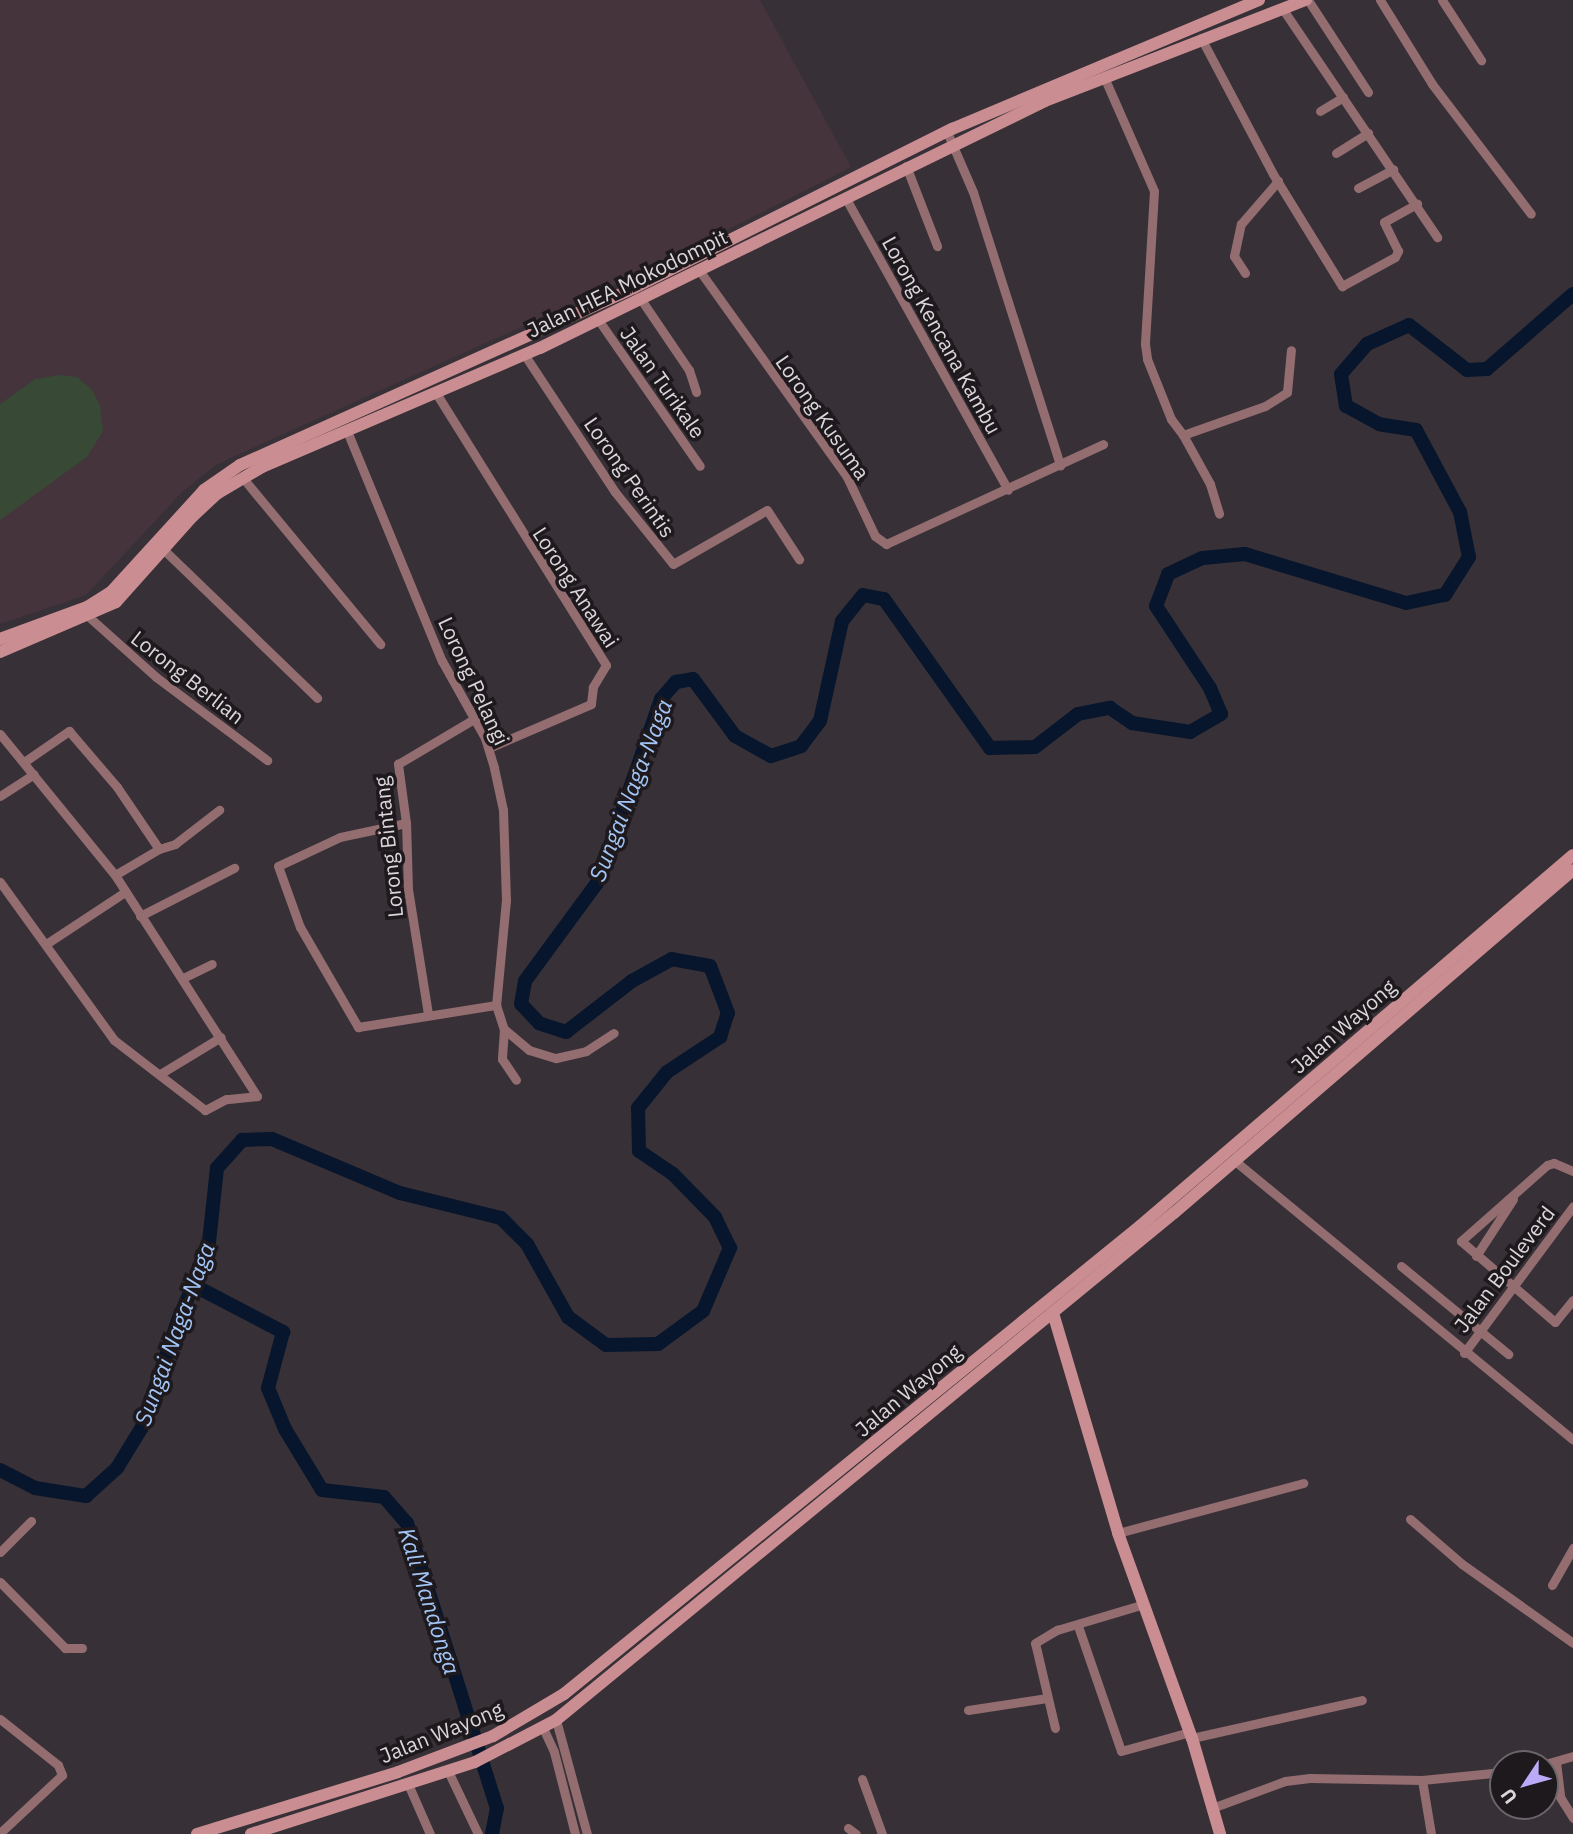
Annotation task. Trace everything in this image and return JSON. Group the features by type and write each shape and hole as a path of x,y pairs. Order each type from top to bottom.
{"street":[{"name":"Jalan HEA Mokodompit","path":"0,652 89,617 116,603 217,479 491,361 743,242 950,138 1259,0"},
{"name":"Jalan HEA Mokodompit","path":"0,639 101,599 193,516 242,477 323,434 347,430 436,393 491,361 524,354 699,270 743,242 845,197 906,166 950,138 1104,77 1136,56 1201,38 1307,0"},
{"path":"1307,0 1368,92"},
{"path":"1380,0 1432,84 1531,214"},
{"path":"1442,0 1481,60"},
{"path":"1282,8 1437,237"},
{"path":"1210,20 1216,33"},
{"path":"1201,38 1278,181 1342,286 1395,257 1398,251 1384,222 1416,204"},
{"path":"1104,77 1154,191 1147,359 1159,394 1210,484 1219,514"},
{"path":"1320,111 1343,97"},
{"path":"1336,153 1368,133"},
{"path":"950,138 972,192 1060,465"},
{"path":"906,166 937,246"},
{"path":"1358,188 1393,169"},
{"path":"1245,274 1234,256 1241,224 1278,181"},
{"name":"Lorong Kencana Kambu","path":"845,197 1008,490"},
{"name":"Lorong Kusuma","path":"699,270 847,477 879,541 891,543 1008,490"},
{"path":"639,298 689,370 696,391"},
{"name":"Jalan Turikale","path":"597,318 700,466"},
{"path":"1183,435 1257,410 1283,395 1289,385 1291,350"},
{"name":"Lorong Perintis","path":"524,354 615,492 673,564 764,510 799,559"},
{"name":"Lorong Anawai","path":"436,393 606,665 593,687 592,704 488,748"},
{"name":"Lorong Pelangi","path":"347,430 442,661 488,748 502,802 506,852 506,910 496,1005 504,1029 502,1059 516,1080"},
{"path":"1008,490 1103,444"},
{"path":"242,477 380,644"},
{"path":"160,546 317,698"},
{"name":"Lorong Berlian","path":"89,617 156,677 267,760"},
{"name":"Lorong Bintang","path":"428,1014 408,889 406,823 398,764 474,719"},
{"path":"24,762 69,731 124,796 159,849"},
{"path":"0,734 115,875 257,1096 226,1099 205,1110 114,1040 0,882"},
{"path":"0,796 34,774"},
{"path":"115,875 159,849 176,844 219,810"},
{"path":"406,823 340,837 278,866 276,871 300,927 352,1022 358,1027 496,1005"},
{"name":"Jalan Wayong","path":"251,1834 475,1762 556,1720 869,1457 1573,855"},
{"path":"140,916 234,868"},
{"name":"Jalan Wayong","path":"197,1834 484,1740 565,1694 1053,1313 1235,1161 1573,870"},
{"path":"46,944 125,892"},
{"path":"183,978 212,964"},
{"path":"504,1029 528,1050 556,1058 586,1051 614,1033"},
{"path":"160,1074 221,1037"},
{"path":"1235,1161 1466,1355 1573,1440"},
{"path":"1573,1171 1560,1164 1547,1166 1462,1237 1463,1245 1555,1322 1573,1300"},
{"path":"1476,1256 1518,1192"},
{"name":"Jalan Bouleverd","path":"1515,1289 1573,1206"},
{"name":"Jalan Bouleverd","path":"1466,1355 1573,1213"},
{"path":"1401,1266 1508,1354"},
{"path":"1053,1313 1118,1533 1191,1735 1220,1834"},
{"path":"1118,1533 1303,1483"},
{"path":"1410,1520 1455,1559 1573,1643"},
{"path":"0,1552 31,1521"},
{"path":"1552,1585 1573,1548"},
{"path":"0,1582 65,1648 82,1648"},
{"path":"1055,1728 1035,1643 1144,1604"},
{"path":"1078,1626 1121,1751 1362,1700"},
{"path":"968,1710 1047,1698"},
{"path":"556,1720 587,1834"},
{"path":"0,1833 62,1775 58,1765 1,1722"},
{"path":"543,1728 554,1752 575,1834"},
{"path":"447,1771 478,1834"},
{"path":"1212,1808 1285,1782 1310,1778 1422,1780 1489,1773"},
{"path":"862,1779 882,1834"},
{"path":"1422,1780 1431,1834"},
{"path":"408,1784 430,1834"},
{"path":"1559,1788 1560,1797 1573,1818"}],"shaded area":[{"path":"0,0 760,0 851,167 648,270 217,464 182,492 86,595 0,624"}],"green space":[{"path":"60,375 77,377 92,390 100,405 103,431 87,457 0,520 0,404 35,379"}],"waterway":[{"name":"Sungai Naga-Naga","path":"0,1470 35,1488 86,1496 117,1468 142,1427 179,1318 208,1251 217,1168 242,1140 272,1139 400,1193 501,1218 527,1244 568,1317 606,1345 658,1344 703,1311 730,1248 715,1217 673,1174 639,1151 638,1108 667,1072 720,1037 728,1013 710,966 672,959 632,981 566,1032 539,1023 521,1004 525,981 597,883 661,699 676,682 693,679 735,736 771,756 801,746 820,721 842,621 863,595 884,599 990,748 1035,747 1078,714 1110,708 1132,723 1190,732 1221,714 1210,688 1156,606 1168,574 1203,558 1245,554 1406,603 1445,595 1469,557 1460,512 1416,430 1379,424 1346,406 1341,374 1367,344 1409,325 1467,370 1487,369 1573,294"},
{"name":"Kali Mandonga","path":"193,1285 283,1332 268,1388 285,1429 322,1490 384,1497 407,1523 497,1808 492,1834"}]}
